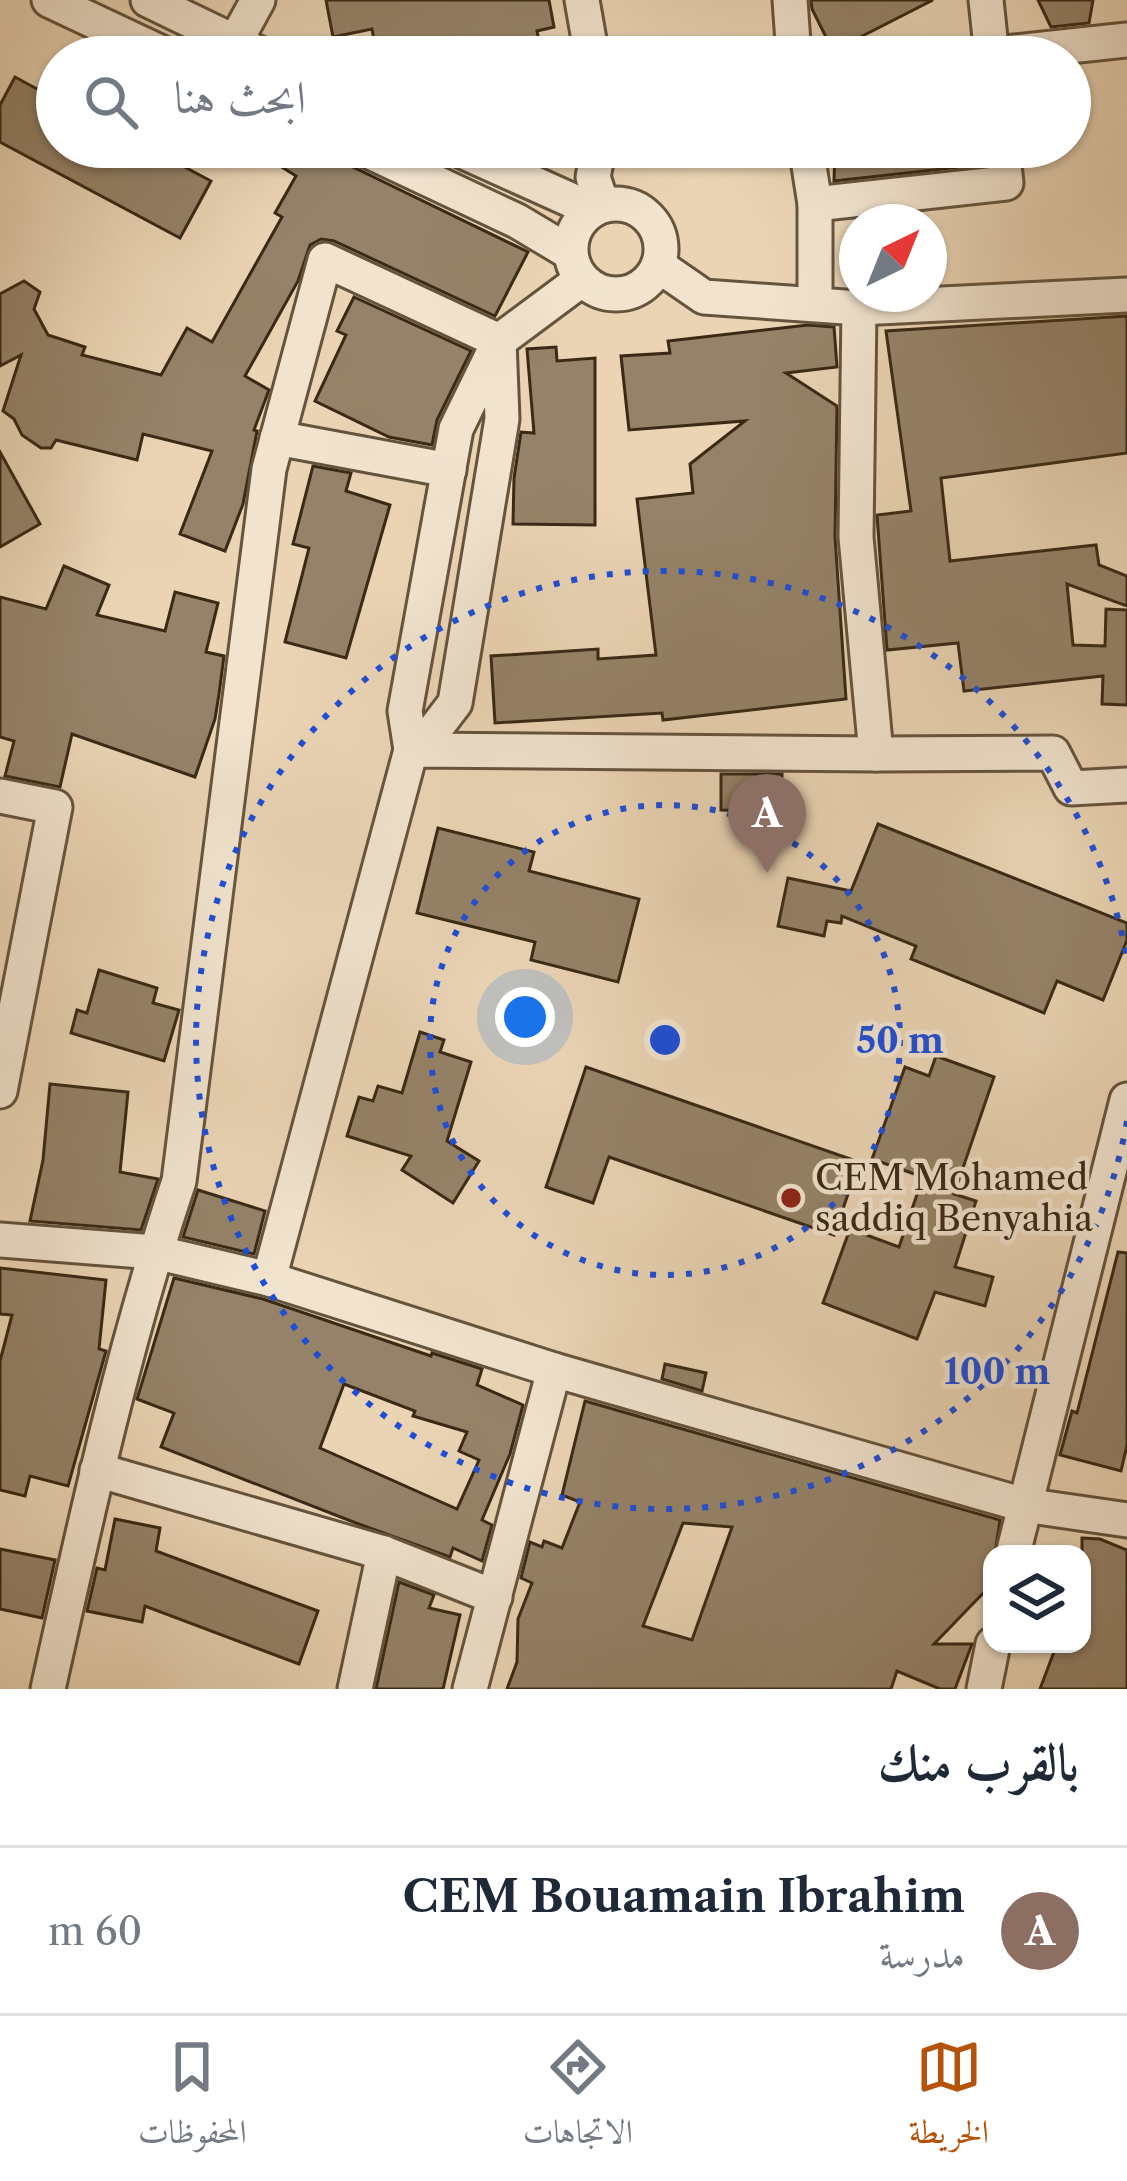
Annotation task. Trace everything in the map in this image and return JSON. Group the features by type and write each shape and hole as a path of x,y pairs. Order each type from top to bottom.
{"street":[{"path":"49,0 125,36"},
{"path":"148,0 223,36"},
{"path":"238,36 258,0"},
{"path":"790,0 793,36"},
{"path":"985,36 986,0"},
{"path":"592,36 593,4"},
{"path":"1091,44 1127,40"},
{"path":"405,168 517,221 601,292 623,294 644,285 658,266 661,242 650,218 628,204 598,207 504,168"},
{"path":"595,168 598,207"},
{"path":"809,168 815,304"},
{"path":"814,204 1006,183 1004,168"},
{"path":"415,750 405,711 456,429 500,341 575,266 577,222 598,207"},
{"path":"48,1689 97,1470 179,1180 269,469 325,260 500,341"},
{"path":"658,266 704,297 839,306"},
{"path":"947,304 1127,295"},
{"path":"859,312 856,537 876,754"},
{"path":"268,1280 415,750 455,703 502,419 500,341"},
{"path":"278,437 448,470"},
{"path":"415,750 1054,752 1071,788 1127,785"},
{"path":"0,796 55,806 0,1091"},
{"path":"1015,1545 1127,1100"},
{"path":"0,1240 155,1252 268,1280 554,1370 1024,1505 1127,1520"},
{"path":"470,1689 554,1370"},
{"path":"97,1470 384,1553 495,1597"},
{"path":"355,1689 384,1553"},
{"path":"984,1689 991,1653"}],"building":[{"path":"326,0 549,0 554,27 537,31 538,36 373,36 372,29 333,36"},
{"path":"811,0 933,0 862,36 826,36"},
{"path":"1038,0 1093,0 1089,23 1051,27"},
{"path":"15,77 36,88 36,161 0,142 0,105"},
{"path":"49,168 187,168 211,181 180,238"},
{"path":"283,168 355,168 528,252 495,316 334,241 321,239 310,245 298,281 245,376 269,390 254,430 243,504 225,551 180,534 212,451 143,434 137,460 56,440 51,448 41,448 22,435 14,419 3,411 21,355 0,366 0,294 24,281 40,292 34,309 48,335 85,347 82,355 161,375 187,328 212,342 282,217 275,213 296,176"},
{"path":"834,168 952,168 834,181"},
{"path":"354,297 471,351 437,420 432,445 389,437 315,401 346,335 337,331"},
{"path":"1127,316 1127,453 941,478 950,561 1096,545 1099,565 1127,576 1127,606 1067,584 1073,645 1105,646 1106,609 1127,610 1127,705 1102,704 1103,676 964,691 958,643 887,650 877,515 911,511 886,331"},
{"path":"808,325 834,327 837,367 786,373 837,406 835,537 846,699 663,720 662,713 495,723 491,656 598,649 598,659 656,655 637,499 693,493 690,464 745,421 629,430 621,356 670,353 668,341"},
{"path":"556,347 557,361 595,358 595,525 513,524 521,432 534,433 527,349"},
{"path":"0,452 40,524 0,547"},
{"path":"313,466 351,473 346,491 390,505 346,658 285,642 309,548 293,544"},
{"path":"64,566 109,585 97,615 165,631 175,592 218,603 206,652 224,656 219,694 195,777 72,734 60,787 5,776 14,741 0,737 0,597 46,609"},
{"path":"721,774 782,774 781,811 721,810"},
{"path":"878,824 1127,923 1127,940 1103,1000 1057,981 1044,1013 911,959 916,946 842,916 841,923 827,921 824,936 778,926 788,878 851,891"},
{"path":"438,828 534,852 529,871 639,899 618,982 531,960 535,942 417,913"},
{"path":"99,970 157,988 153,1003 179,1010 164,1061 71,1033 77,1010 87,1013"},
{"path":"420,1032 444,1040 440,1052 471,1062 447,1141 479,1161 453,1203 402,1170 411,1156 347,1136 359,1097 373,1101 378,1086 402,1093"},
{"path":"936,1056 994,1077 954,1194 976,1201 955,1267 993,1277 985,1306 935,1292 917,1339 823,1303 850,1229 899,1247 923,1177 872,1159 905,1067 929,1076"},
{"path":"586,1067 859,1162 834,1235 609,1157 593,1203 546,1187"},
{"path":"50,1084 128,1092 120,1172 158,1179 141,1230 30,1221 43,1160"},
{"path":"198,1190 265,1211 254,1254 183,1237"},
{"path":"1118,1252 1127,1253 1127,1445 1121,1471 1060,1455 1072,1411 1077,1413"},
{"path":"0,1268 106,1280 99,1349 106,1351 68,1486 30,1476 25,1496 0,1490 0,1361 12,1315 0,1314"},
{"path":"174,1278 263,1299 482,1369 477,1385 523,1405 510,1454 482,1520 492,1525 482,1561 453,1548 450,1557 161,1447 174,1413 137,1399","holes":["344,1384 415,1411 413,1416 467,1432 459,1451 479,1460 457,1509 320,1448"]},
{"path":"665,1364 706,1373 702,1391 662,1379"},
{"path":"585,1401 1000,1520 996,1545 983,1545 983,1593 934,1644 972,1644 955,1689 940,1689 897,1671 891,1689 507,1689 517,1662 518,1619 532,1583 521,1578 530,1542 562,1548 580,1502 562,1495","holes":["683,1523 732,1527 692,1640 643,1626"]},
{"path":"115,1519 160,1528 156,1551 318,1611 299,1664 145,1606 142,1622 87,1611 97,1568 105,1570"},
{"path":"1082,1538 1100,1539 1127,1550 1127,1689 1040,1689 1054,1653 1091,1653 1091,1545 1082,1545"},
{"path":"0,1549 55,1560 42,1618 0,1609"},
{"path":"399,1582 434,1595 429,1608 460,1615 443,1689 376,1689"}],"place":[{"name":"CEM Bouamain Ibrahim","path":"767,873"},
{"name":"CEM Mohamed saddiq Benyahia","path":"791,1198"}]}
